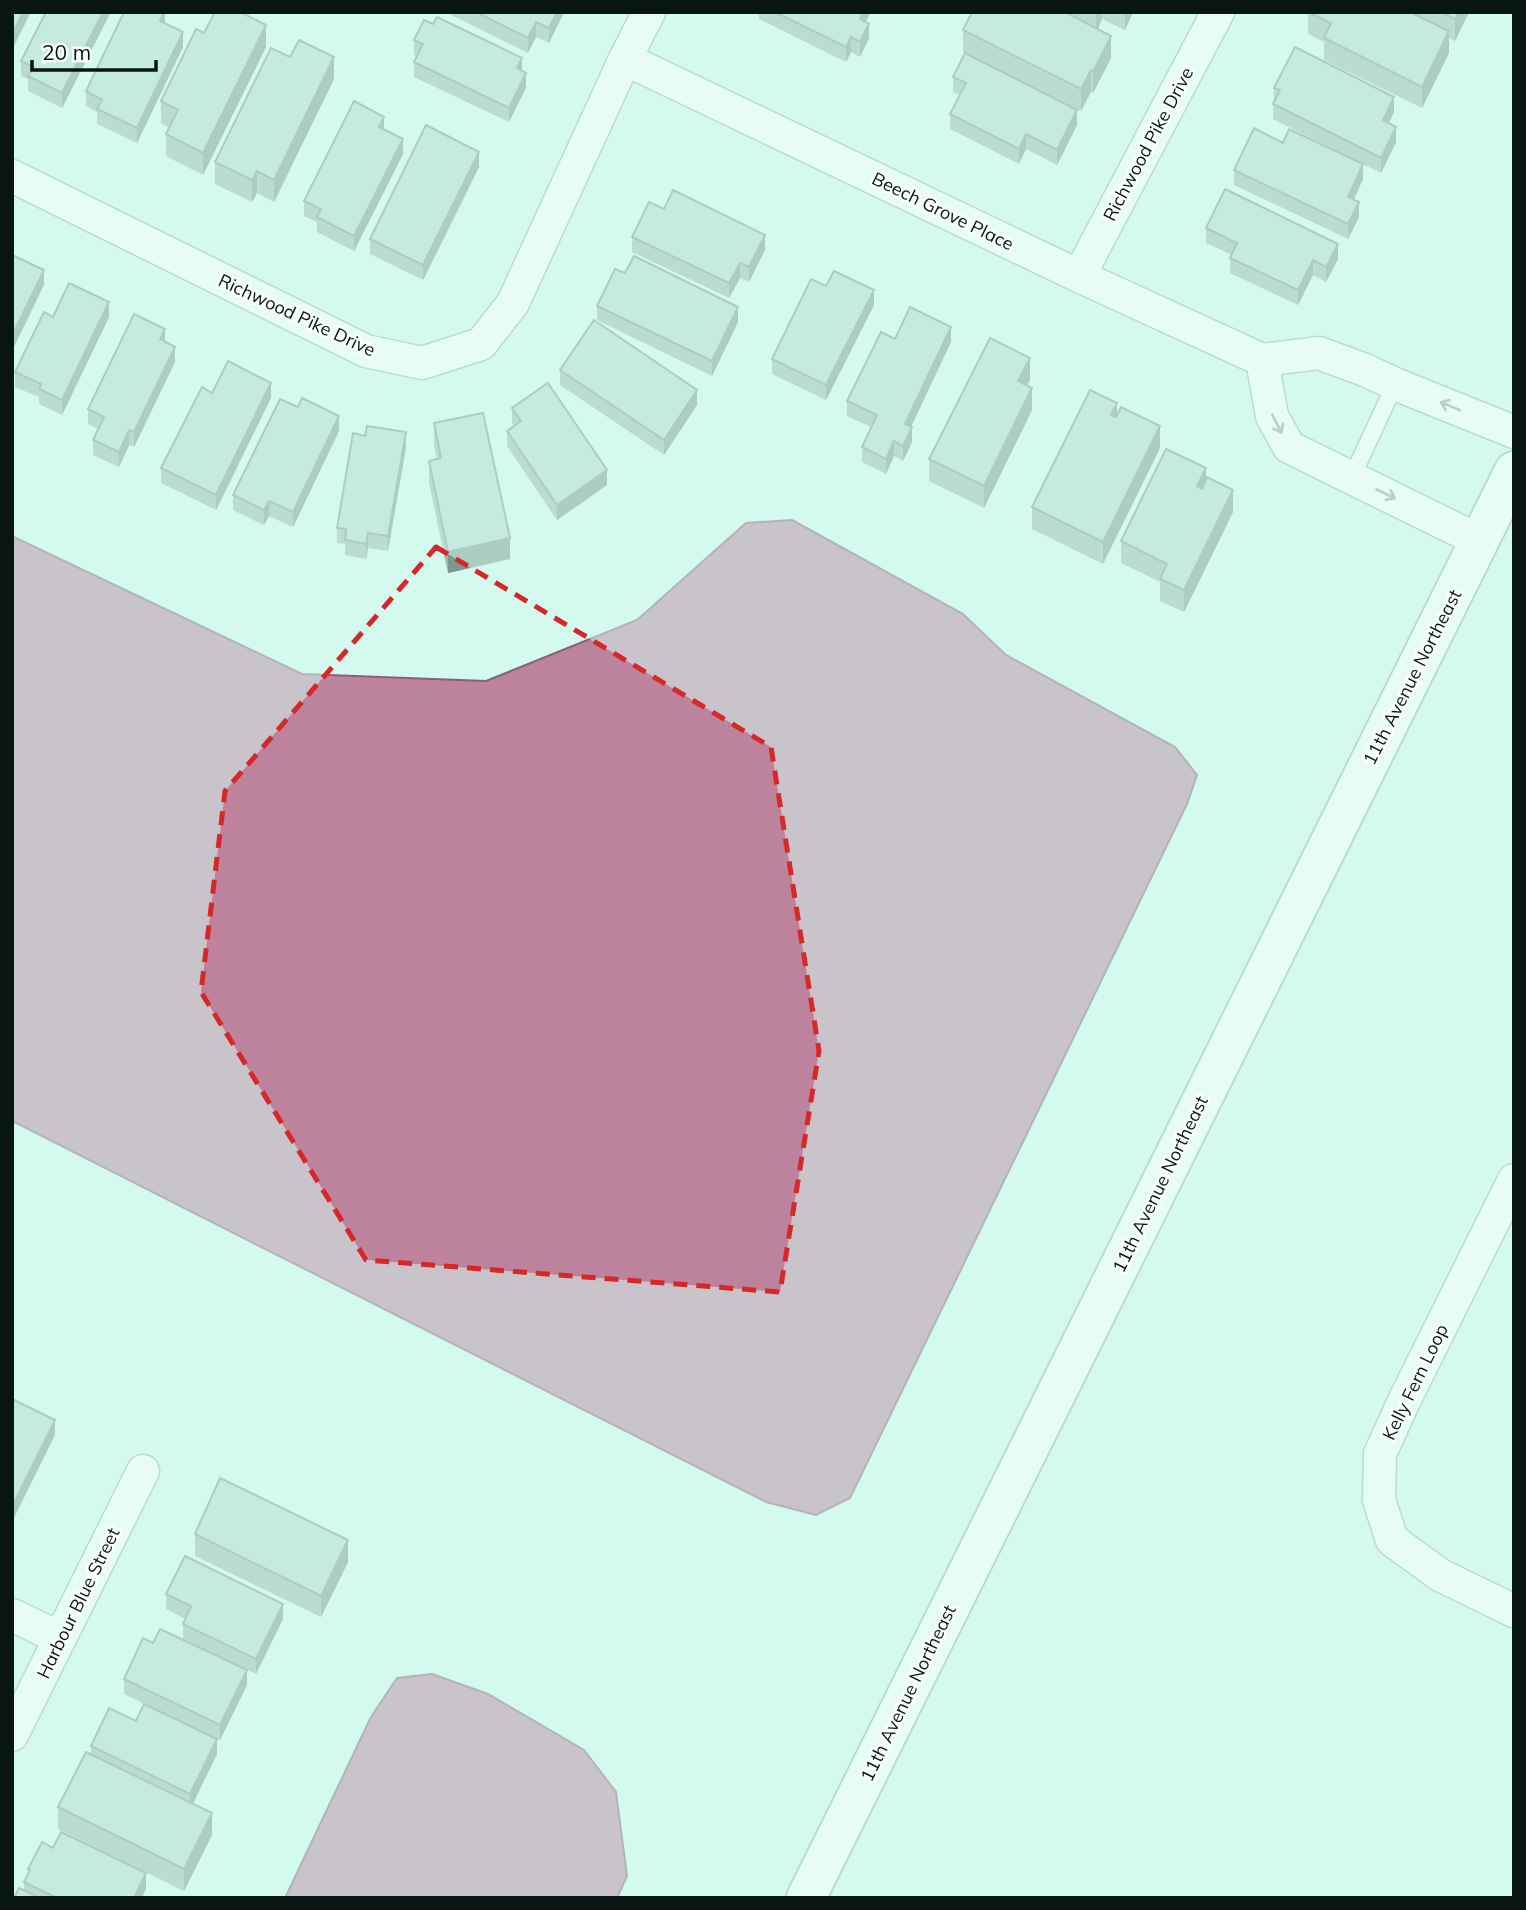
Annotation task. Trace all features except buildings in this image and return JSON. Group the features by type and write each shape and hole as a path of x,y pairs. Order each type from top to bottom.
{"street":[{"name":"Richwood Pike Drive","path":"12,176 366,351 422,363 481,344 513,303 649,12"},
{"name":"Richwood Pike Drive","path":"1079,276 1218,12"},
{"name":"Beech Grove Place","path":"625,59 1079,276 1262,359"},
{"path":"1480,541 1289,446 1272,416 1262,359 1319,353 1514,432"},
{"name":"11th Avenue Northeast","path":"806,1898 1480,541 1510,487"},
{"name":"Kelly Fern Loop","path":"1514,1180 1380,1454 1379,1500 1392,1540 1440,1575 1514,1611"},
{"name":"Harbour Blue Street","path":"12,1735 143,1471"},
{"path":"12,1615 60,1638"}],"lane":[{"path":"1352,477 1395,384"}],"highlighted area":[{"path":"436,547 771,747 819,1051 780,1292 366,1260 201,992 225,791"}],"shaded area":[{"path":"792,520 963,614 1006,655 1175,747 1197,775 1187,804 850,1498 816,1515 766,1502 12,1121 12,536 302,674 486,681 637,620 746,523"},
{"path":"432,1674 488,1694 584,1750 616,1792 627,1876 617,1898 285,1898 371,1717 397,1678"}]}
